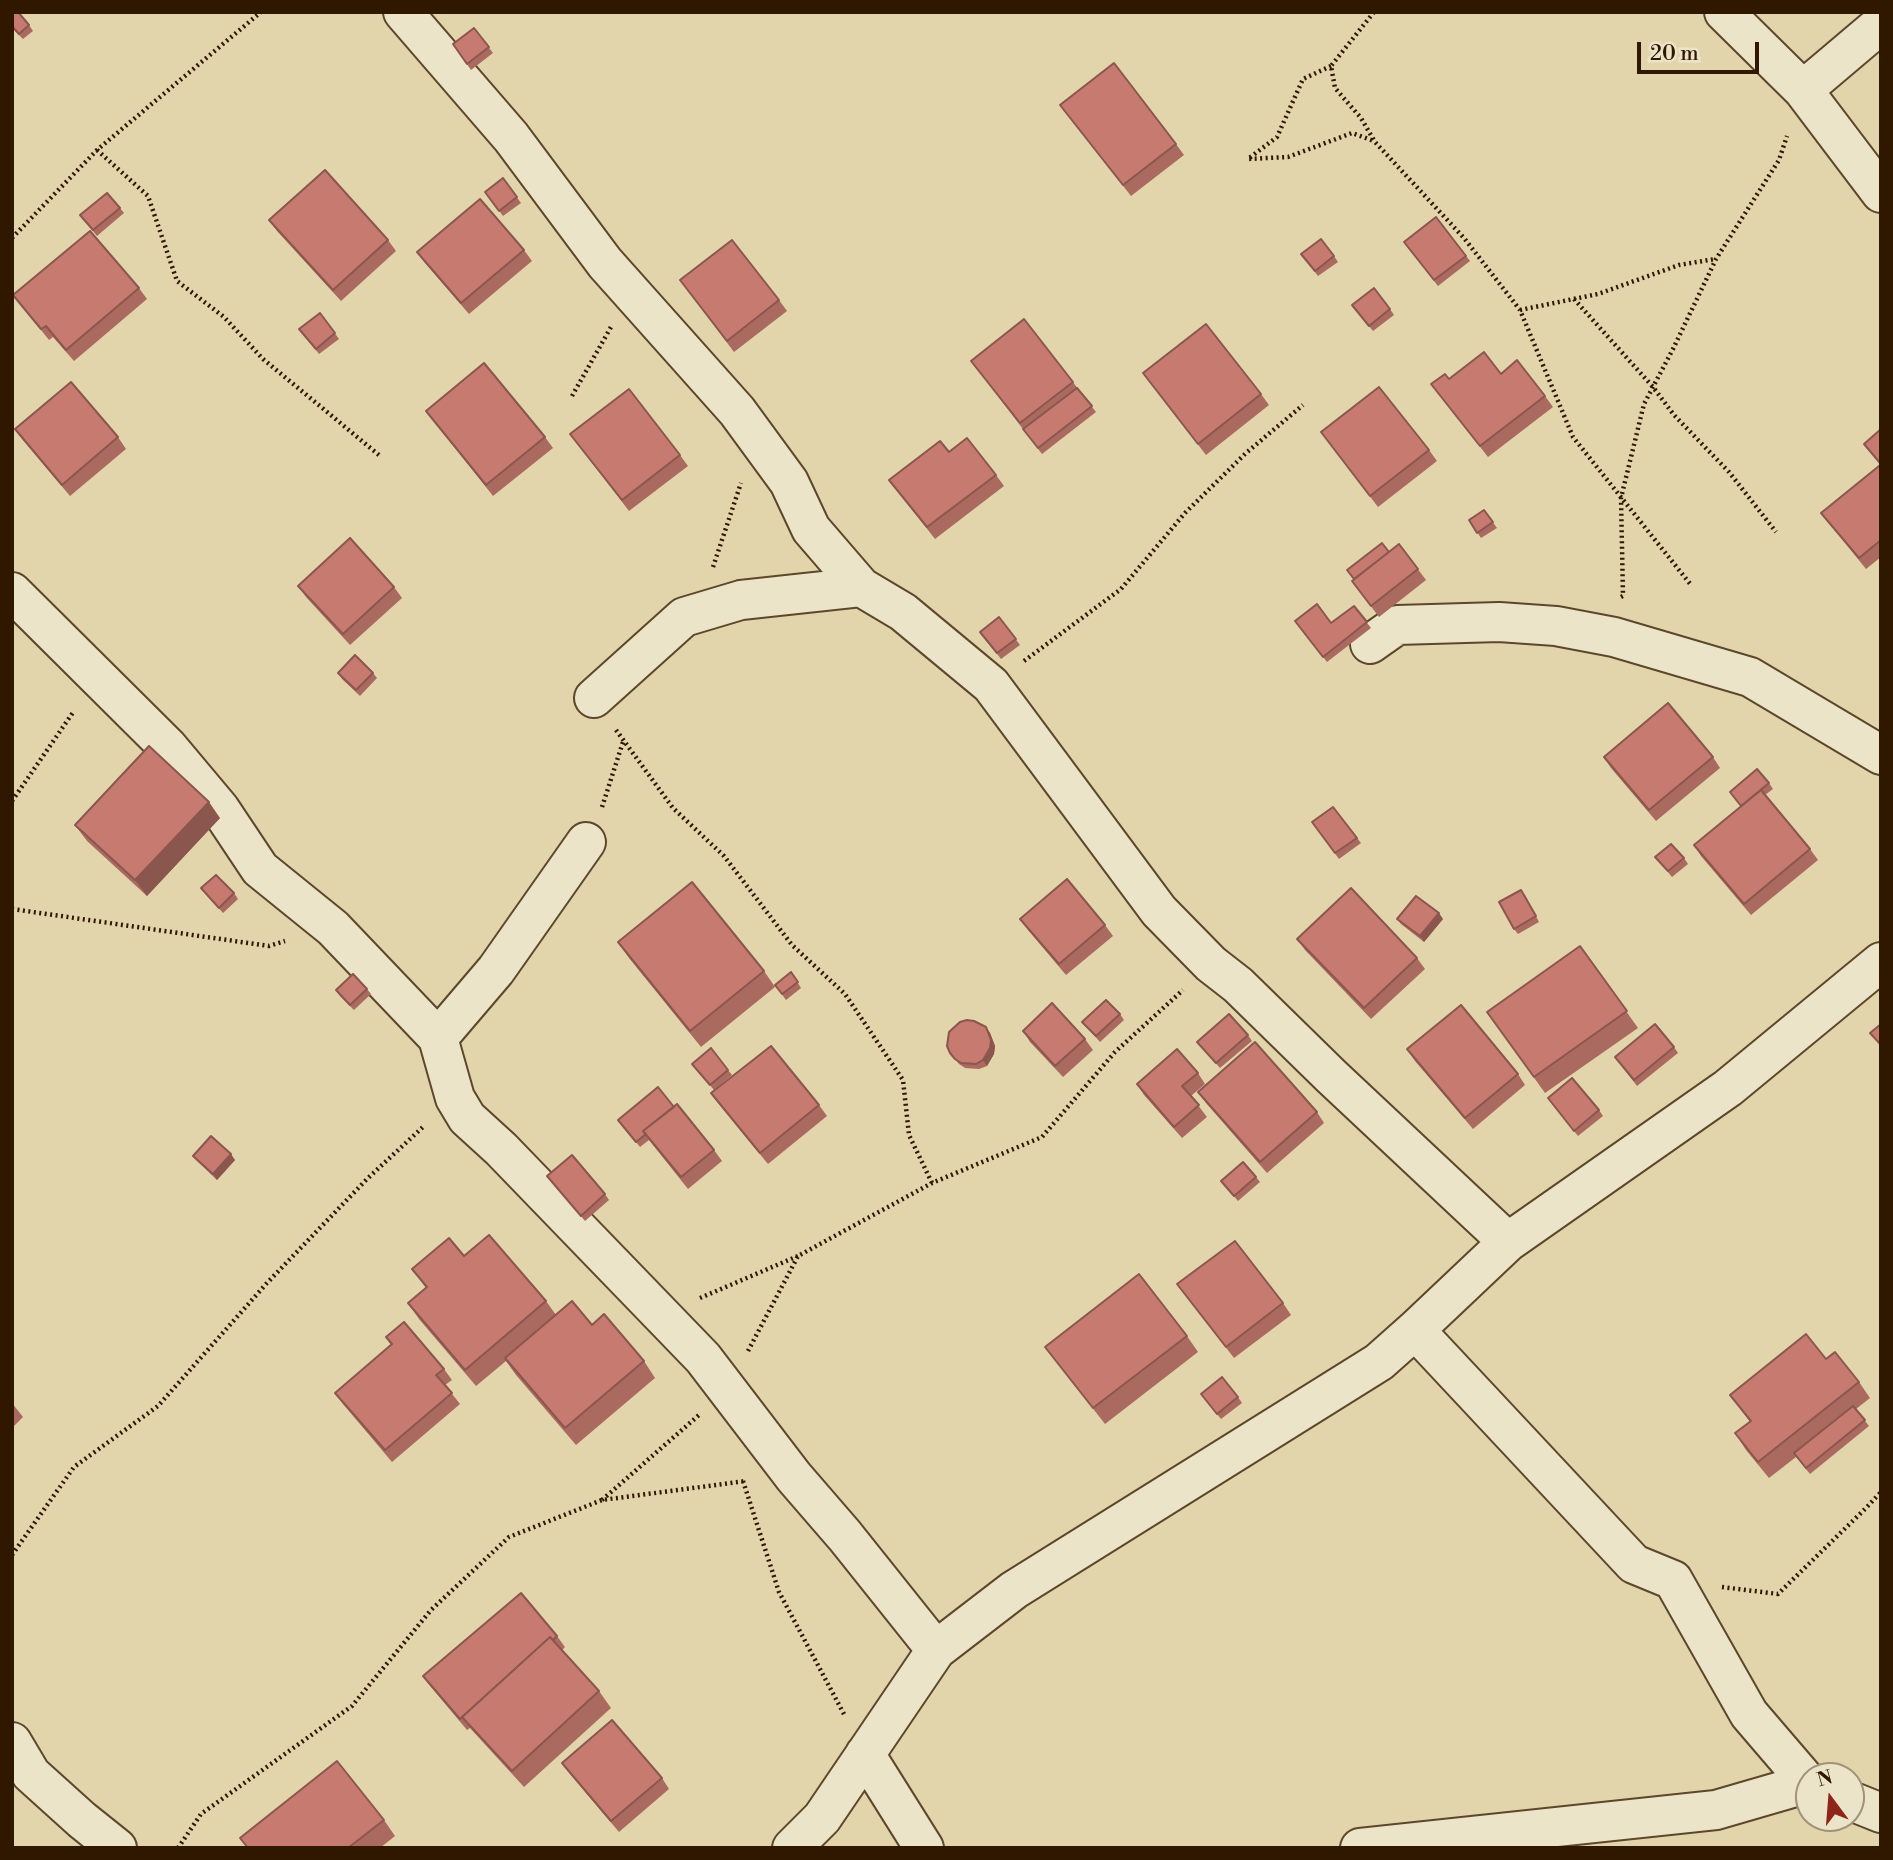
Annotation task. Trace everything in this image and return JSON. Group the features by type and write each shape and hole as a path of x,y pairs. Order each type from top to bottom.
{"street":[{"path":"403,12 511,137 605,263 737,411 789,482 811,529 861,587 903,612 991,685 1159,911 1211,964 1238,985 1508,1242"},
{"path":"1724,12 1803,90 1881,193"},
{"path":"1803,90 1881,24"},
{"path":"594,698 684,617 741,600 861,587"},
{"path":"12,592 168,747 220,809 260,869 333,928 438,1038 455,1098 467,1118 501,1149 703,1358 794,1477 936,1650"},
{"path":"1370,644 1397,625 1499,622 1556,626 1614,637 1750,677 1881,755"},
{"path":"438,1038 496,970 586,842"},
{"path":"792,1848 822,1818 936,1650 1014,1590 1379,1362 1508,1242 1728,1088 1881,962"},
{"path":"1415,1330 1634,1564 1673,1580 1749,1714 1795,1768"},
{"path":"865,1754 924,1848"},
{"path":"19,1760 82,1820 117,1848"},
{"path":"1360,1848 1716,1810 1795,1788"}],"path":[{"path":"12,238 97,150 261,12"},
{"path":"1374,12 1331,66 1303,79 1277,137 1248,159 1288,157 1352,133 1375,142"},
{"path":"1331,66 1335,89 1361,118 1375,142 1464,238 1520,310 1573,437 1691,585"},
{"path":"1612,601 1623,596 1621,498 1644,404 1716,259 1779,160 1803,90"},
{"path":"97,150 148,195 177,281 224,317 263,359 379,455"},
{"path":"1520,310 1598,294 1679,265 1716,259"},
{"path":"572,396 613,322 622,282"},
{"path":"1574,299 1653,387 1674,415 1729,472 1776,532"},
{"path":"991,685 1121,589 1185,513 1246,453 1303,405"},
{"path":"684,617 706,588 755,435"},
{"path":"12,801 78,706 73,652"},
{"path":"594,698 673,808 724,856 792,945 845,994 903,1080 909,1135 932,1184"},
{"path":"586,842 601,812 623,741"},
{"path":"12,909 269,946 333,928"},
{"path":"660,1312 715,1292 798,1256 932,1184 1042,1137 1115,1052 1211,964"},
{"path":"12,1555 74,1467 158,1406 267,1283 368,1179 455,1098"},
{"path":"602,1500 728,1390 798,1256"},
{"path":"178,1848 201,1814 352,1706 431,1610 509,1537 602,1500 794,1477"},
{"path":"743,1481 779,1592 865,1754"},
{"path":"1673,1580 1778,1594 1881,1492"}],"building":[{"path":"12,12 18,12 29,25 19,34 12,26"},
{"path":"474,28 489,47 467,64 453,44"},
{"path":"1114,63 1176,144 1123,185 1060,105"},
{"path":"325,170 388,240 333,290 269,220"},
{"path":"503,178 517,197 499,211 485,192"},
{"path":"107,193 120,208 93,230 80,215"},
{"path":"480,199 524,250 461,303 417,252"},
{"path":"1436,217 1466,256 1434,280 1404,242"},
{"path":"90,231 139,288 66,350 46,326 41,329 13,295"},
{"path":"1321,239 1334,256 1315,271 1301,254"},
{"path":"732,240 779,300 727,341 680,280"},
{"path":"1374,288 1390,309 1369,326 1352,305"},
{"path":"320,313 335,333 316,349 299,329"},
{"path":"1024,319 1073,382 1020,423 971,361"},
{"path":"1206,324 1261,394 1198,444 1143,373"},
{"path":"1484,352 1501,374 1517,360 1545,396 1480,446 1431,384 1445,374 1449,379"},
{"path":"484,363 545,437 486,485 426,411"},
{"path":"71,382 118,437 62,485 15,429"},
{"path":"1379,387 1429,450 1370,496 1321,432"},
{"path":"1077,388 1092,406 1038,448 1023,429"},
{"path":"629,389 680,455 622,500 570,434"},
{"path":"1881,429 1881,462 1880,463 1864,444"},
{"path":"967,438 996,475 927,527 889,480 940,441 949,452"},
{"path":"1879,466 1881,540 1859,558 1821,513"},
{"path":"1484,510 1493,522 1477,533 1469,520"},
{"path":"350,538 394,587 343,634 298,586"},
{"path":"1382,543 1389,552 1354,579 1347,570"},
{"path":"1399,544 1418,569 1371,606 1352,581"},
{"path":"1317,604 1331,623 1354,606 1367,622 1323,657 1295,621"},
{"path":"999,617 1016,639 997,653 980,632"},
{"path":"355,655 373,673 356,690 338,673"},
{"path":"1668,703 1713,757 1649,810 1604,757"},
{"path":"149,746 209,802 135,880 75,825"},
{"path":"1757,769 1769,783 1741,806 1730,792"},
{"path":"1761,790 1810,849 1744,904 1694,845"},
{"path":"1333,807 1357,838 1335,853 1312,822"},
{"path":"1671,844 1684,858 1668,871 1655,857"},
{"path":"216,875 234,893 219,908 201,888"},
{"path":"1067,879 1105,925 1059,964 1020,919"},
{"path":"692,882 764,971 690,1031 618,942"},
{"path":"1351,888 1417,958 1364,1008 1297,939"},
{"path":"1521,890 1536,916 1514,929 1499,902"},
{"path":"1416,896 1439,913 1420,936 1397,919"},
{"path":"1580,946 1627,1011 1534,1077 1487,1012"},
{"path":"791,972 798,982 782,994 775,985"},
{"path":"353,974 367,989 350,1005 336,990"},
{"path":"1106,1000 1120,1014 1096,1036 1082,1022"},
{"path":"1052,1003 1085,1039 1055,1066 1023,1031"},
{"path":"1461,1005 1518,1074 1465,1118 1407,1049"},
{"path":"1229,1014 1248,1035 1216,1063 1197,1042"},
{"path":"967,1020 986,1027 991,1040 983,1060 976,1064 961,1063 950,1053 947,1046 949,1032 960,1022"},
{"path":"1655,1024 1674,1047 1634,1080 1615,1057"},
{"path":"1881,1024 1881,1045 1870,1033"},
{"path":"1255,1042 1317,1112 1260,1162 1198,1092"},
{"path":"771,1046 819,1105 760,1153 711,1093"},
{"path":"711,1048 728,1070 710,1085 692,1064"},
{"path":"1177,1049 1198,1073 1182,1086 1199,1105 1174,1127 1137,1084"},
{"path":"1572,1078 1599,1110 1574,1131 1548,1098"},
{"path":"658,1087 674,1107 643,1131 646,1134 636,1142 618,1120"},
{"path":"677,1104 714,1150 681,1177 643,1131"},
{"path":"211,1136 231,1154 213,1174 193,1156"},
{"path":"572,1155 605,1194 581,1216 547,1176"},
{"path":"1243,1162 1256,1177 1234,1196 1221,1181"},
{"path":"489,1235 546,1301 465,1370 408,1303 427,1287 412,1269 449,1238 464,1256"},
{"path":"1235,1241 1283,1303 1226,1347 1177,1284"},
{"path":"1139,1274 1187,1336 1093,1408 1045,1347"},
{"path":"572,1301 592,1325 604,1314 644,1361 565,1428 505,1358"},
{"path":"404,1322 444,1369 436,1375 452,1393 385,1450 335,1393 392,1344 386,1337"},
{"path":"1806,1334 1826,1359 1835,1352 1859,1382 1758,1462 1735,1433 1751,1421 1730,1395"},
{"path":"1222,1377 1238,1397 1217,1414 1201,1394"},
{"path":"1853,1406 1865,1420 1806,1468 1794,1453"},
{"path":"521,1593 557,1636 553,1640 550,1637 460,1719 423,1676"},
{"path":"550,1637 599,1691 512,1771 462,1717"},
{"path":"612,1720 662,1778 611,1821 562,1763"},
{"path":"337,1761 384,1820 348,1848 248,1848 240,1838"}]}
